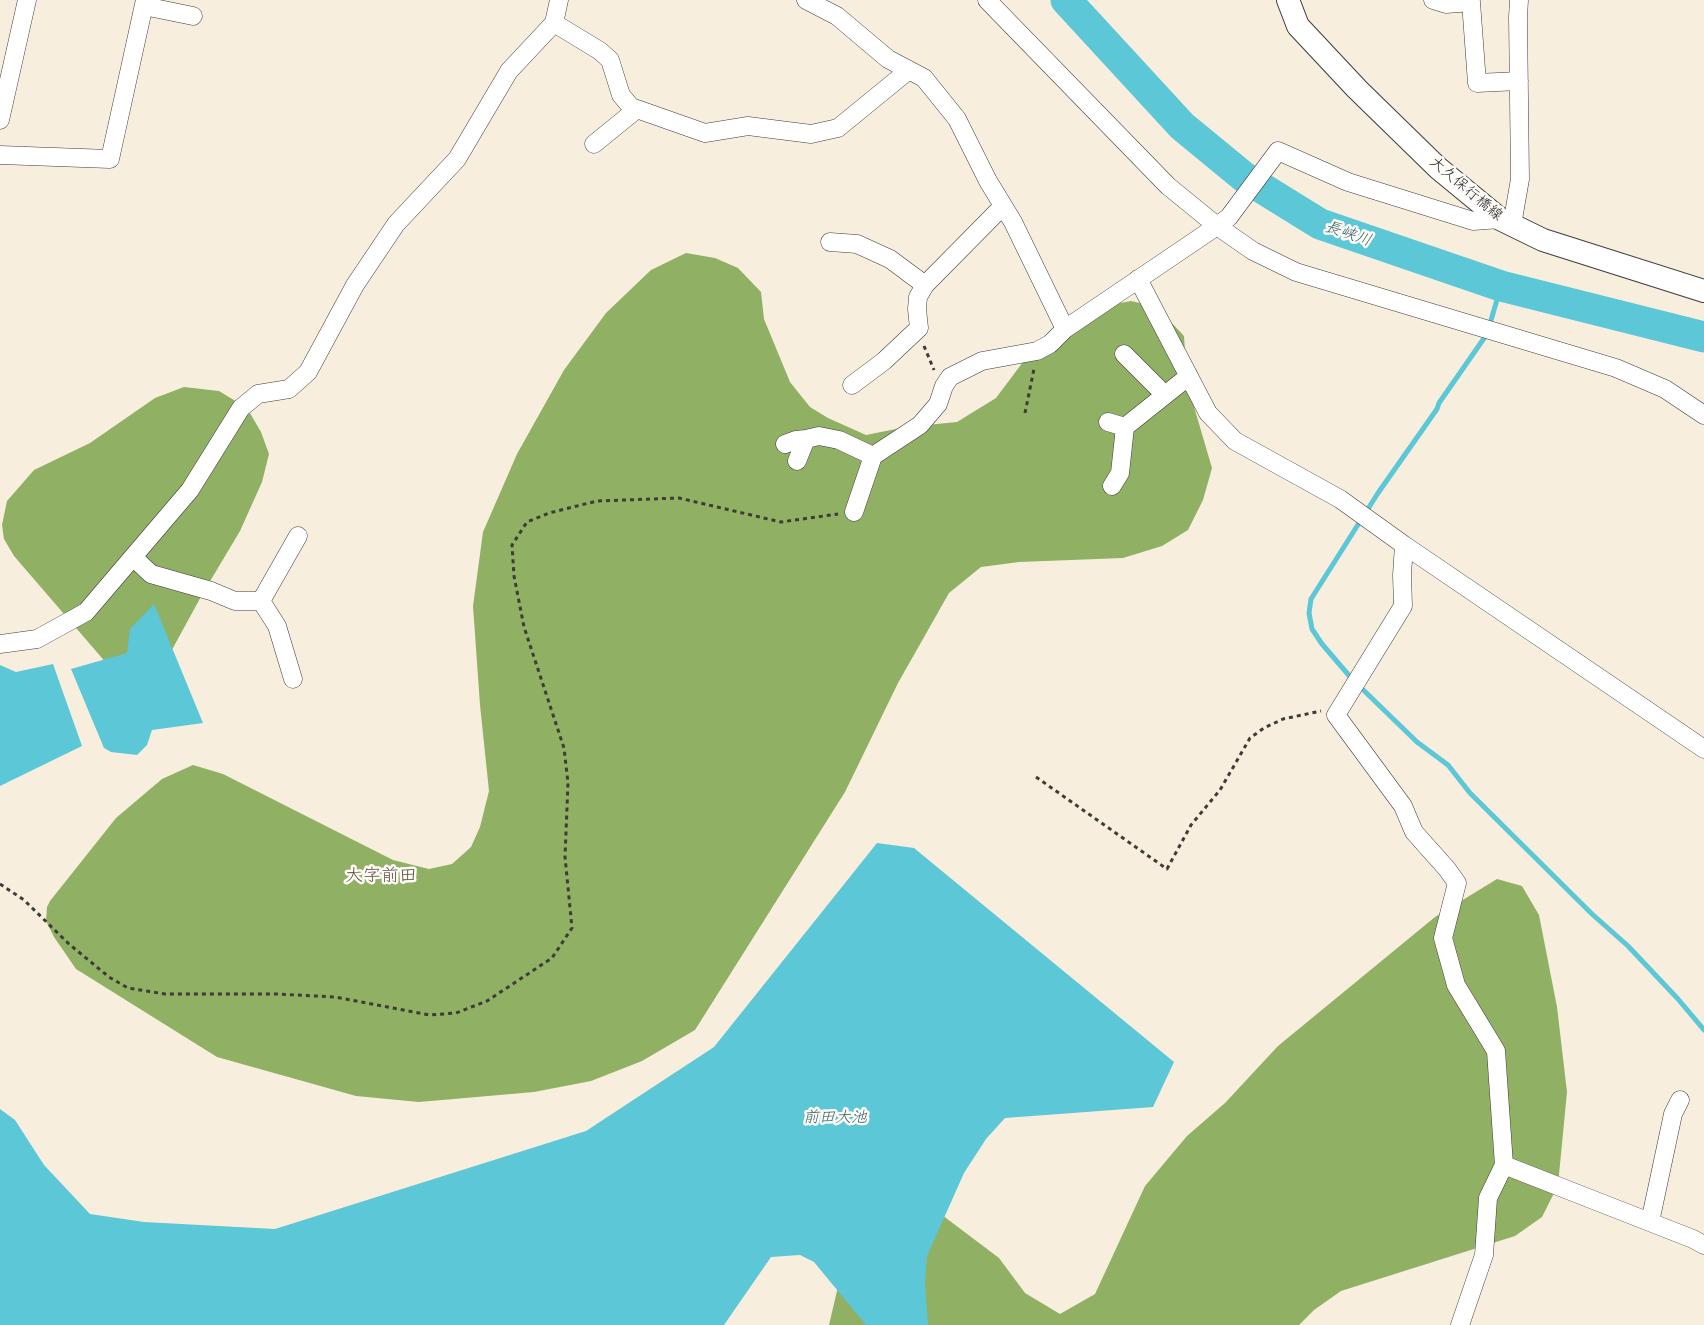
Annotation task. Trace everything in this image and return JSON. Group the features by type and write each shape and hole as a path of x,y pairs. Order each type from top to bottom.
{"main road":[{"name":"大久保行橋線","path":"1288,0 1298,26 1357,89 1438,168 1506,222 1543,240 1704,291"}],"street":[{"path":"0,120 3,88 27,0"},
{"path":"0,644 37,639 86,612 190,490 241,408 258,394 289,389 308,372 355,285 396,224 457,159 509,71 554,23 559,0"},
{"path":"806,0 837,16 888,59 924,78 957,119 988,180 1013,222 1064,329"},
{"path":"988,0 1168,186 1223,222 1253,251 1296,272 1616,368 1665,389 1704,415"},
{"path":"1433,0 1446,4 1471,2 1477,83 1518,81"},
{"path":"854,512 873,456 920,425 938,404 945,384 950,377 982,361 1037,351 1050,344 1064,329 1223,222 1278,151 1348,182 1472,222 1506,222 1520,179 1519,0"},
{"path":"0,154 110,159 144,3 193,16"},
{"path":"554,23 600,51 610,60 621,95 631,107 705,133 748,126 811,134 838,128 909,70"},
{"path":"594,144 637,109"},
{"path":"852,385 884,360 918,328 918,297 925,285 1003,206"},
{"path":"830,242 857,244 890,259 925,285"},
{"path":"1138,279 1208,413 1235,441 1340,499 1404,546 1704,748"},
{"path":"1124,354 1165,395"},
{"path":"1112,486 1120,473 1125,427 1189,376"},
{"path":"1108,422 1125,427"},
{"path":"785,444 819,436 839,440 873,456"},
{"path":"797,461 806,439"},
{"path":"261,601 298,536"},
{"path":"1404,546 1402,575 1403,606 1336,715 1403,806 1414,832 1457,883 1443,938 1456,985 1496,1052 1504,1165 1488,1198 1484,1255 1460,1325"},
{"path":"133,557 151,574 211,591 236,601 261,601"},
{"path":"261,601 277,626 293,680"},
{"path":"1650,1222 1673,1114 1680,1100"},
{"path":"1504,1165 1693,1238 1704,1245"}],"path":[{"path":"918,328 934,371 945,384"},
{"path":"1025,413 1037,351"},
{"path":"0,884 24,900 69,944 108,977 128,988 165,994 277,994 334,997 430,1015 456,1013 487,1001 552,958 572,928 564,857 568,783 564,748 524,627 514,576 512,545 527,522 549,513 597,501 679,498 781,522 854,512"},
{"path":"1036,777 1167,869 1191,825 1220,790 1250,738 1264,728 1283,719 1341,707"}],"green space":[{"path":"686,253 715,258 738,268 761,292 764,319 790,382 810,407 828,418 866,435 906,427 957,422 996,398 1029,354 1099,307 1131,301 1157,307 1184,336 1187,383 1212,468 1203,500 1188,530 1162,546 1123,558 1019,562 981,567 949,593 898,683 845,792 695,1030 642,1061 591,1081 534,1092 419,1102 356,1096 217,1057 76,969 54,937 46,921 47,907 50,901 116,818 162,779 193,765 223,774 393,860 429,869 452,864 471,847 480,827 489,791 480,705 473,606 483,532 517,454 564,370 606,313 651,270"},
{"path":"184,387 219,391 247,408 261,432 269,454 262,482 240,531 168,657 120,679 14,556 4,539 2,525 7,501 34,470 90,443 155,398"},
{"path":"1497,879 1522,886 1539,915 1557,1007 1567,1092 1558,1185 1542,1217 1515,1236 1341,1291 1314,1310 1299,1325 829,1325 844,1261 942,1215 999,1258 1025,1293 1060,1314 1095,1294 1145,1186 1187,1136 1225,1103 1278,1046 1435,917"}],"water":[{"path":"154,604 203,723 152,730 147,745 137,755 111,752 104,748 71,669 127,653 130,629"},
{"path":"53,664 82,746 0,786 0,665 16,672"},
{"name":"前田大池","path":"877,843 914,848 1174,1062 1153,1107 1005,1118 986,1139 964,1173 927,1256 925,1283 928,1325 866,1325 814,1262 800,1255 771,1257 724,1325 0,1325 0,1109 15,1120 44,1165 90,1214 144,1222 275,1229 586,1131 714,1047"}],"waterway":[{"name":"長峡川","path":"1066,0 1182,126 1244,177 1320,224 1501,286 1704,337"},
{"path":"1501,286 1487,334 1378,493 1311,599 1309,613 1312,629 1322,644 1352,679 1417,742 1448,765 1470,793 1592,914 1628,946 1678,999 1704,1030"}],"district":[{"name":"大字前田","path":"381,876"}]}
